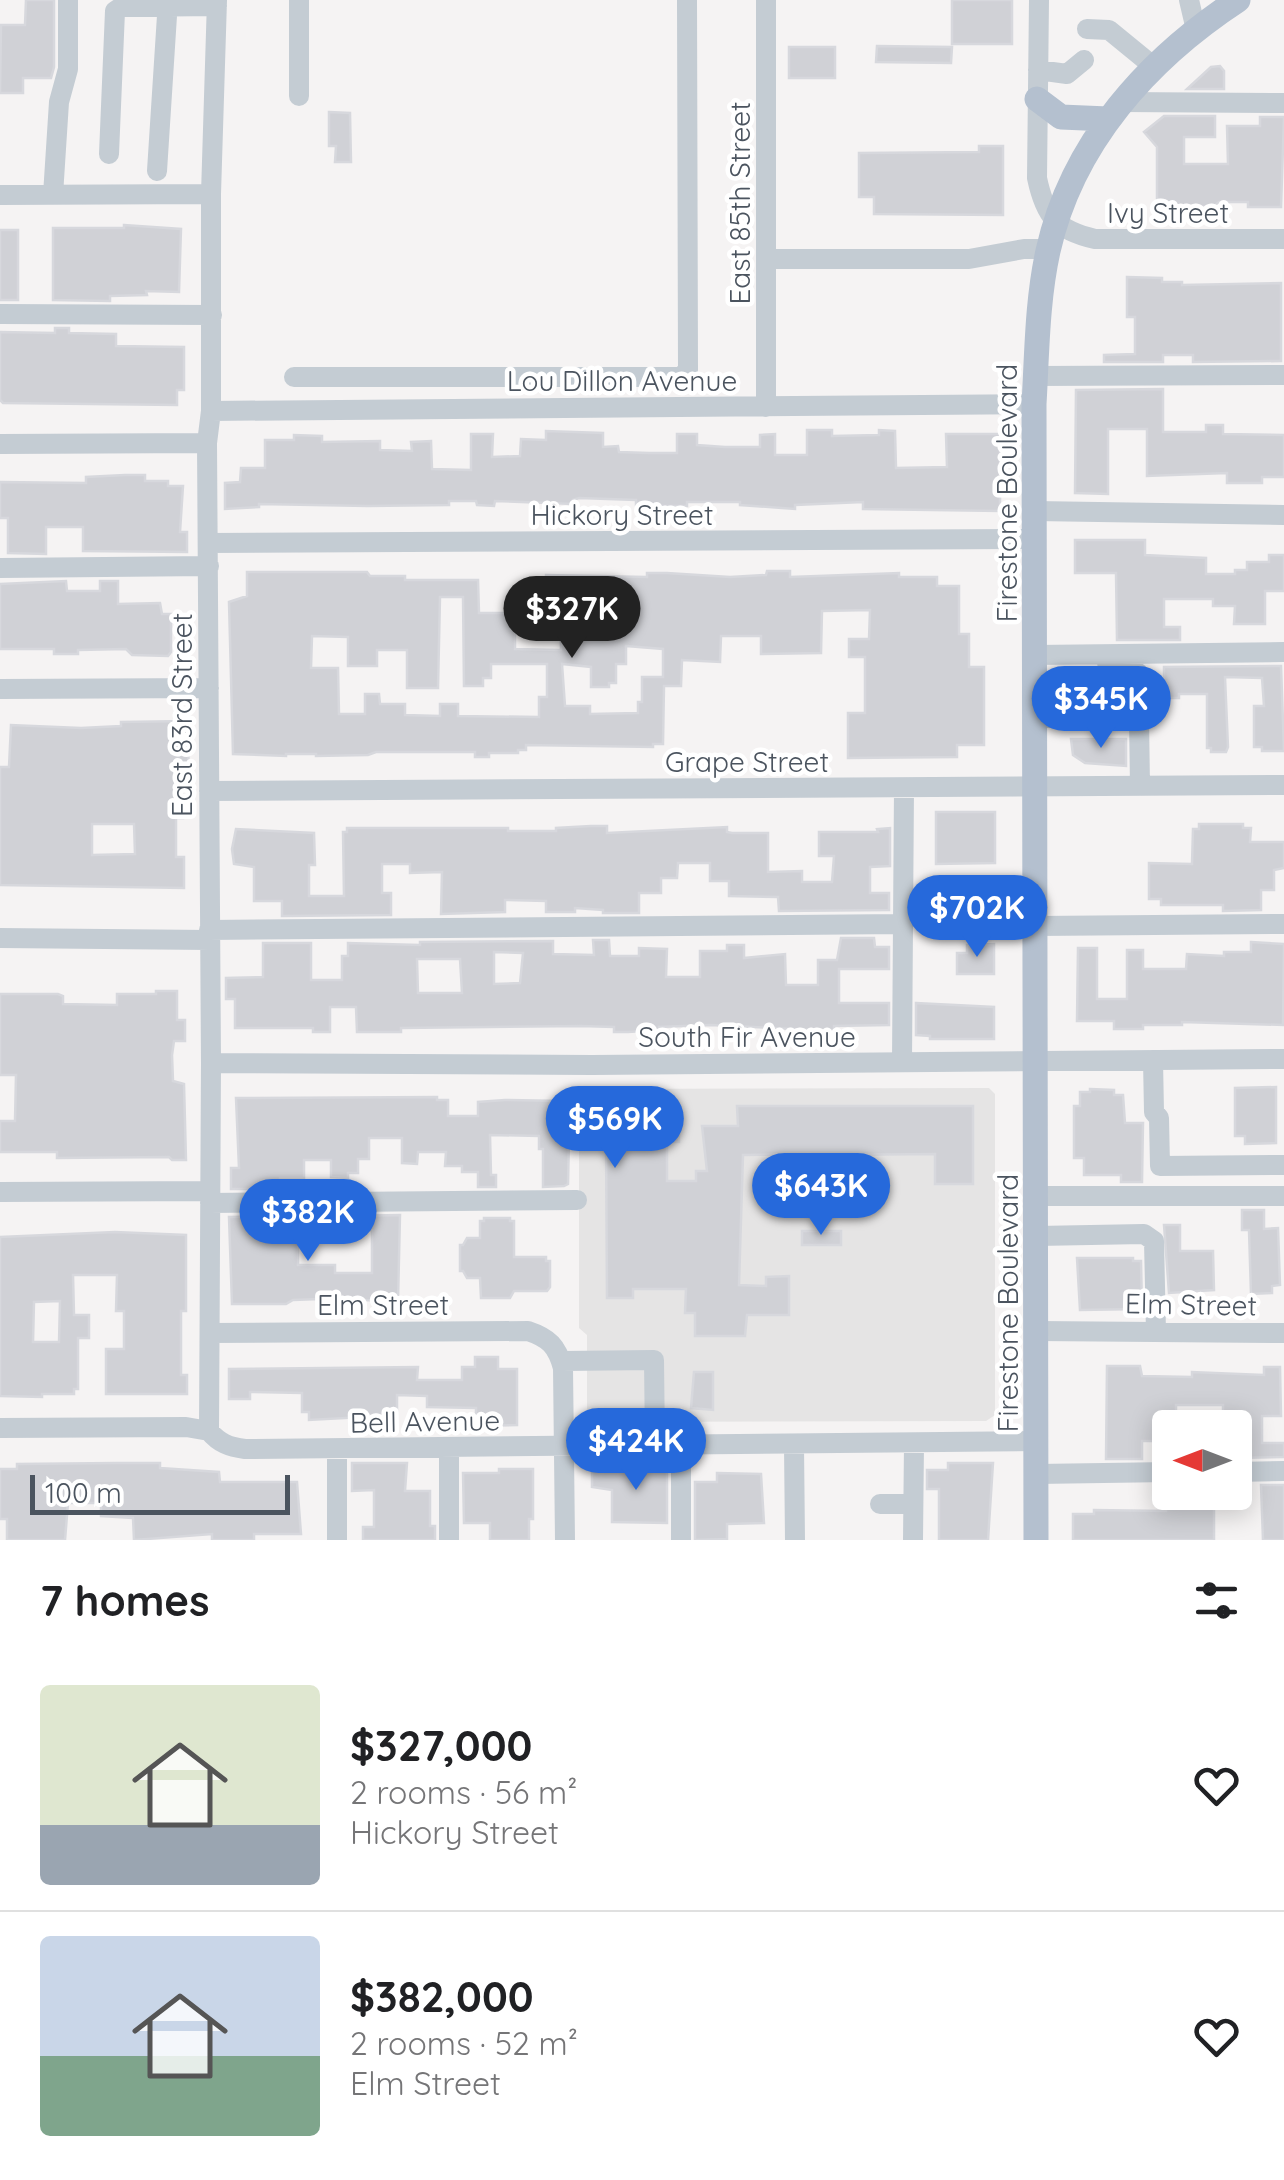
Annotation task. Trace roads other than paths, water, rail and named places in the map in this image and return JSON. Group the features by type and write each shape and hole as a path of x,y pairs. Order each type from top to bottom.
{"main road":[{"name":"Firestone Boulevard","path":"1036,1540 1034,404 1038,316 1048,249 1082,162 1115,110 1152,66 1238,0"},
{"path":"1038,99 1062,118 1115,110"}],"street":[{"path":"53,194 58,102 68,69 68,0"},
{"path":"299,0 299,96"},
{"path":"294,377 681,377 688,370 686,0"},
{"name":"East 85th Street","path":"766,0 766,406"},
{"path":"1039,0 1036,178 1043,205 1056,222"},
{"path":"1189,0 1196,30"},
{"path":"108,154 114,11 122,6 217,3"},
{"name":"East 83rd Street","path":"209,1431 207,443 211,410 211,194 217,3"},
{"path":"157,171 168,4"},
{"path":"1087,29 1109,30 1152,66"},
{"path":"1038,70 1066,74 1084,60"},
{"path":"1115,110 1284,103"},
{"path":"0,194 211,194"},
{"name":"Ivy Street","path":"1056,222 1073,234 1095,240 1284,240"},
{"path":"766,260 968,259 1048,249"},
{"path":"0,314 212,315"},
{"path":"1036,376 1284,375"},
{"name":"Lou Dillon Avenue","path":"211,410 1034,404"},
{"path":"0,444 207,443"},
{"path":"1034,510 1284,514"},
{"name":"Hickory Street","path":"209,543 1034,540"},
{"path":"0,568 209,566"},
{"path":"1036,656 1284,652"},
{"path":"1078,654 1089,664 1124,664 1138,672 1140,786"},
{"path":"0,690 208,688"},
{"path":"1036,718 1139,718"},
{"name":"Grape Street","path":"210,791 1284,785"},
{"path":"902,1062 904,788"},
{"path":"0,938 903,924"},
{"path":"1037,926 1284,924"},
{"name":"South Fir Avenue","path":"211,1062 1284,1059"},
{"path":"1153,1060 1154,1112 1160,1118 1160,1166 1284,1165"},
{"path":"0,1192 576,1200"},
{"path":"1037,1196 1284,1196"},
{"path":"1036,1236 1144,1234 1154,1241 1156,1332"},
{"name":"Elm Street","path":"1036,1330 1284,1333"},
{"name":"Elm Street","path":"211,1333 528,1331 557,1352 654,1360 655,1446"},
{"path":"557,1352 564,1446 564,1540"},
{"name":"Bell Avenue","path":"0,1428 186,1427 209,1431 216,1440 245,1449 1037,1441"},
{"path":"913,1540 914,1444"},
{"path":"681,1446 681,1540"},
{"path":"794,1446 795,1540"},
{"path":"449,1448 449,1540"},
{"path":"336,1540 337,1450"},
{"path":"1036,1474 1152,1472"},
{"path":"1252,1472 1284,1472"},
{"path":"880,1504 912,1504"}]}
